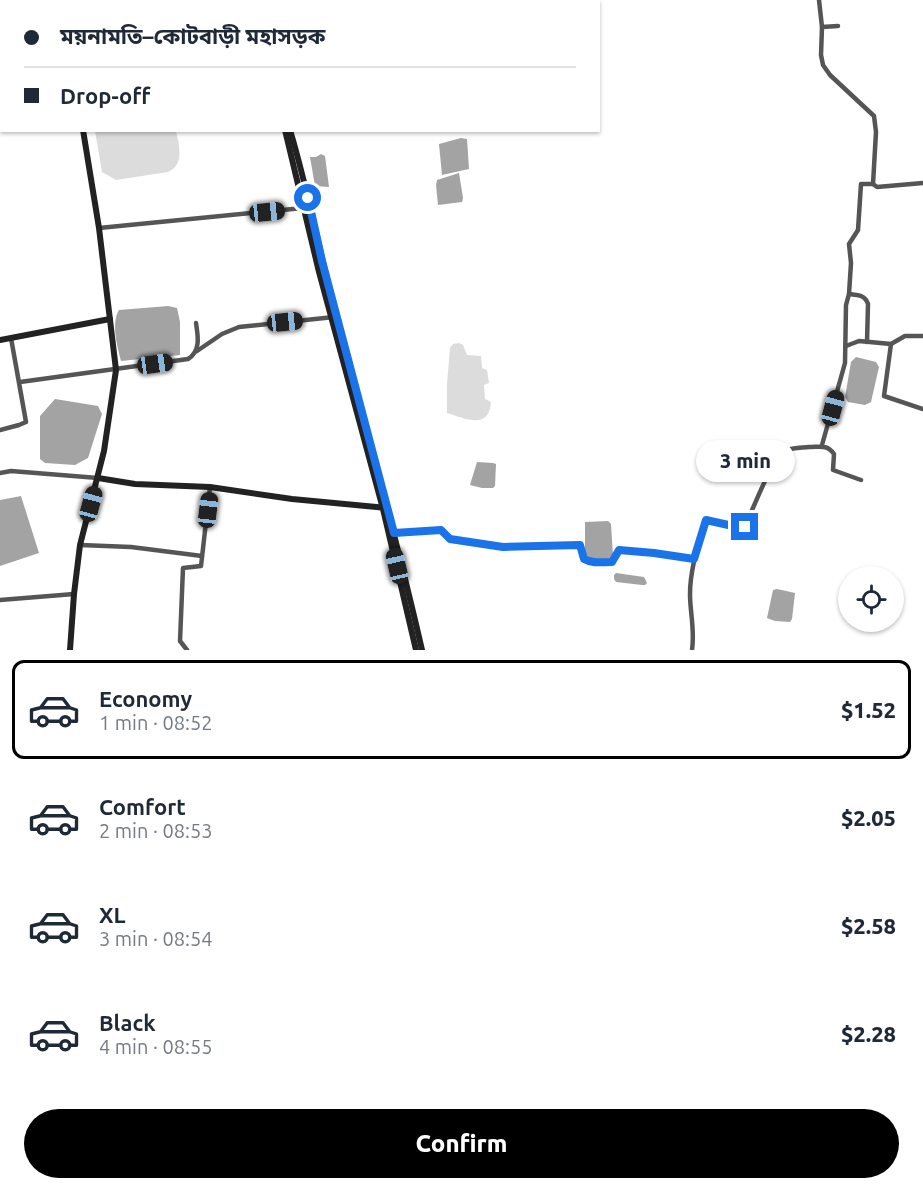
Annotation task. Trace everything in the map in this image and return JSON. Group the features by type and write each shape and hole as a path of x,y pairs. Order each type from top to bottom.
{"main road":[{"path":"70,650 80,545 104,451 117,370 99,228 83,132"},
{"path":"285,132 303,208 394,533 422,650"},
{"path":"291,132 300,163 334,317"},
{"path":"0,340 110,319"},
{"path":"98,478 135,484 210,487 292,499 386,508"},
{"path":"386,508 416,650"}],"street":[{"path":"819,0 823,65 830,75 874,116 876,132 873,184"},
{"path":"822,27 838,26"},
{"path":"822,445 845,363 849,244 858,230 861,184 873,184 877,187 923,183"},
{"path":"99,228 303,208"},
{"path":"849,294 862,296 868,304 867,342"},
{"path":"196,351 222,334 239,327 334,317"},
{"path":"20,382 188,359 194,356 196,351 198,338 196,323"},
{"path":"846,346 859,342 891,344 905,336 923,336"},
{"path":"0,430 26,422 11,338"},
{"path":"891,344 884,396 923,409"},
{"path":"692,650 690,592 694,559 706,520 744,528 760,491 780,457 787,451 797,448 822,445 834,453 832,470 861,480"},
{"path":"0,473 11,471 98,478"},
{"path":"188,650 180,641 183,568 201,566 210,487"},
{"path":"394,533 441,530 450,539 503,547 580,545 582,557 592,562 612,562 619,550 694,559"},
{"path":"80,545 131,547 202,556"},
{"path":"0,600 74,594"}],"shaded area":[{"path":"95,132 176,132 179,160 177,165 168,172 116,180 102,172"},
{"path":"461,138 467,139 469,169 442,175 439,144"},
{"path":"321,154 325,156 329,187 315,186 310,157"},
{"path":"459,173 462,202 438,205 437,180"},
{"path":"168,306 177,308 180,322 180,355 121,361 115,328 119,310"},
{"path":"453,344 463,345 467,355 481,356 482,368 487,370 489,383 484,385 485,399 491,402 486,417 481,420 447,413 450,348"},
{"path":"856,357 876,362 879,367 871,402 865,405 848,402 845,397 851,362"},
{"path":"55,399 98,406 102,414 88,458 75,465 45,463 40,459 40,416"},
{"path":"477,462 496,464 493,488 470,485"},
{"path":"21,496 39,553 0,566 0,500"},
{"path":"608,521 611,524 613,556 611,559 585,557 585,522"},
{"path":"616,573 644,577 647,583 642,585 616,582 614,575"},
{"path":"773,590 795,593 790,622 767,618"}],"route":[{"path":"308,198 322,261 394,533 441,530 450,539 503,547 580,545 584,559 592,562 612,562 619,550 694,559 706,520 745,527"}]}
